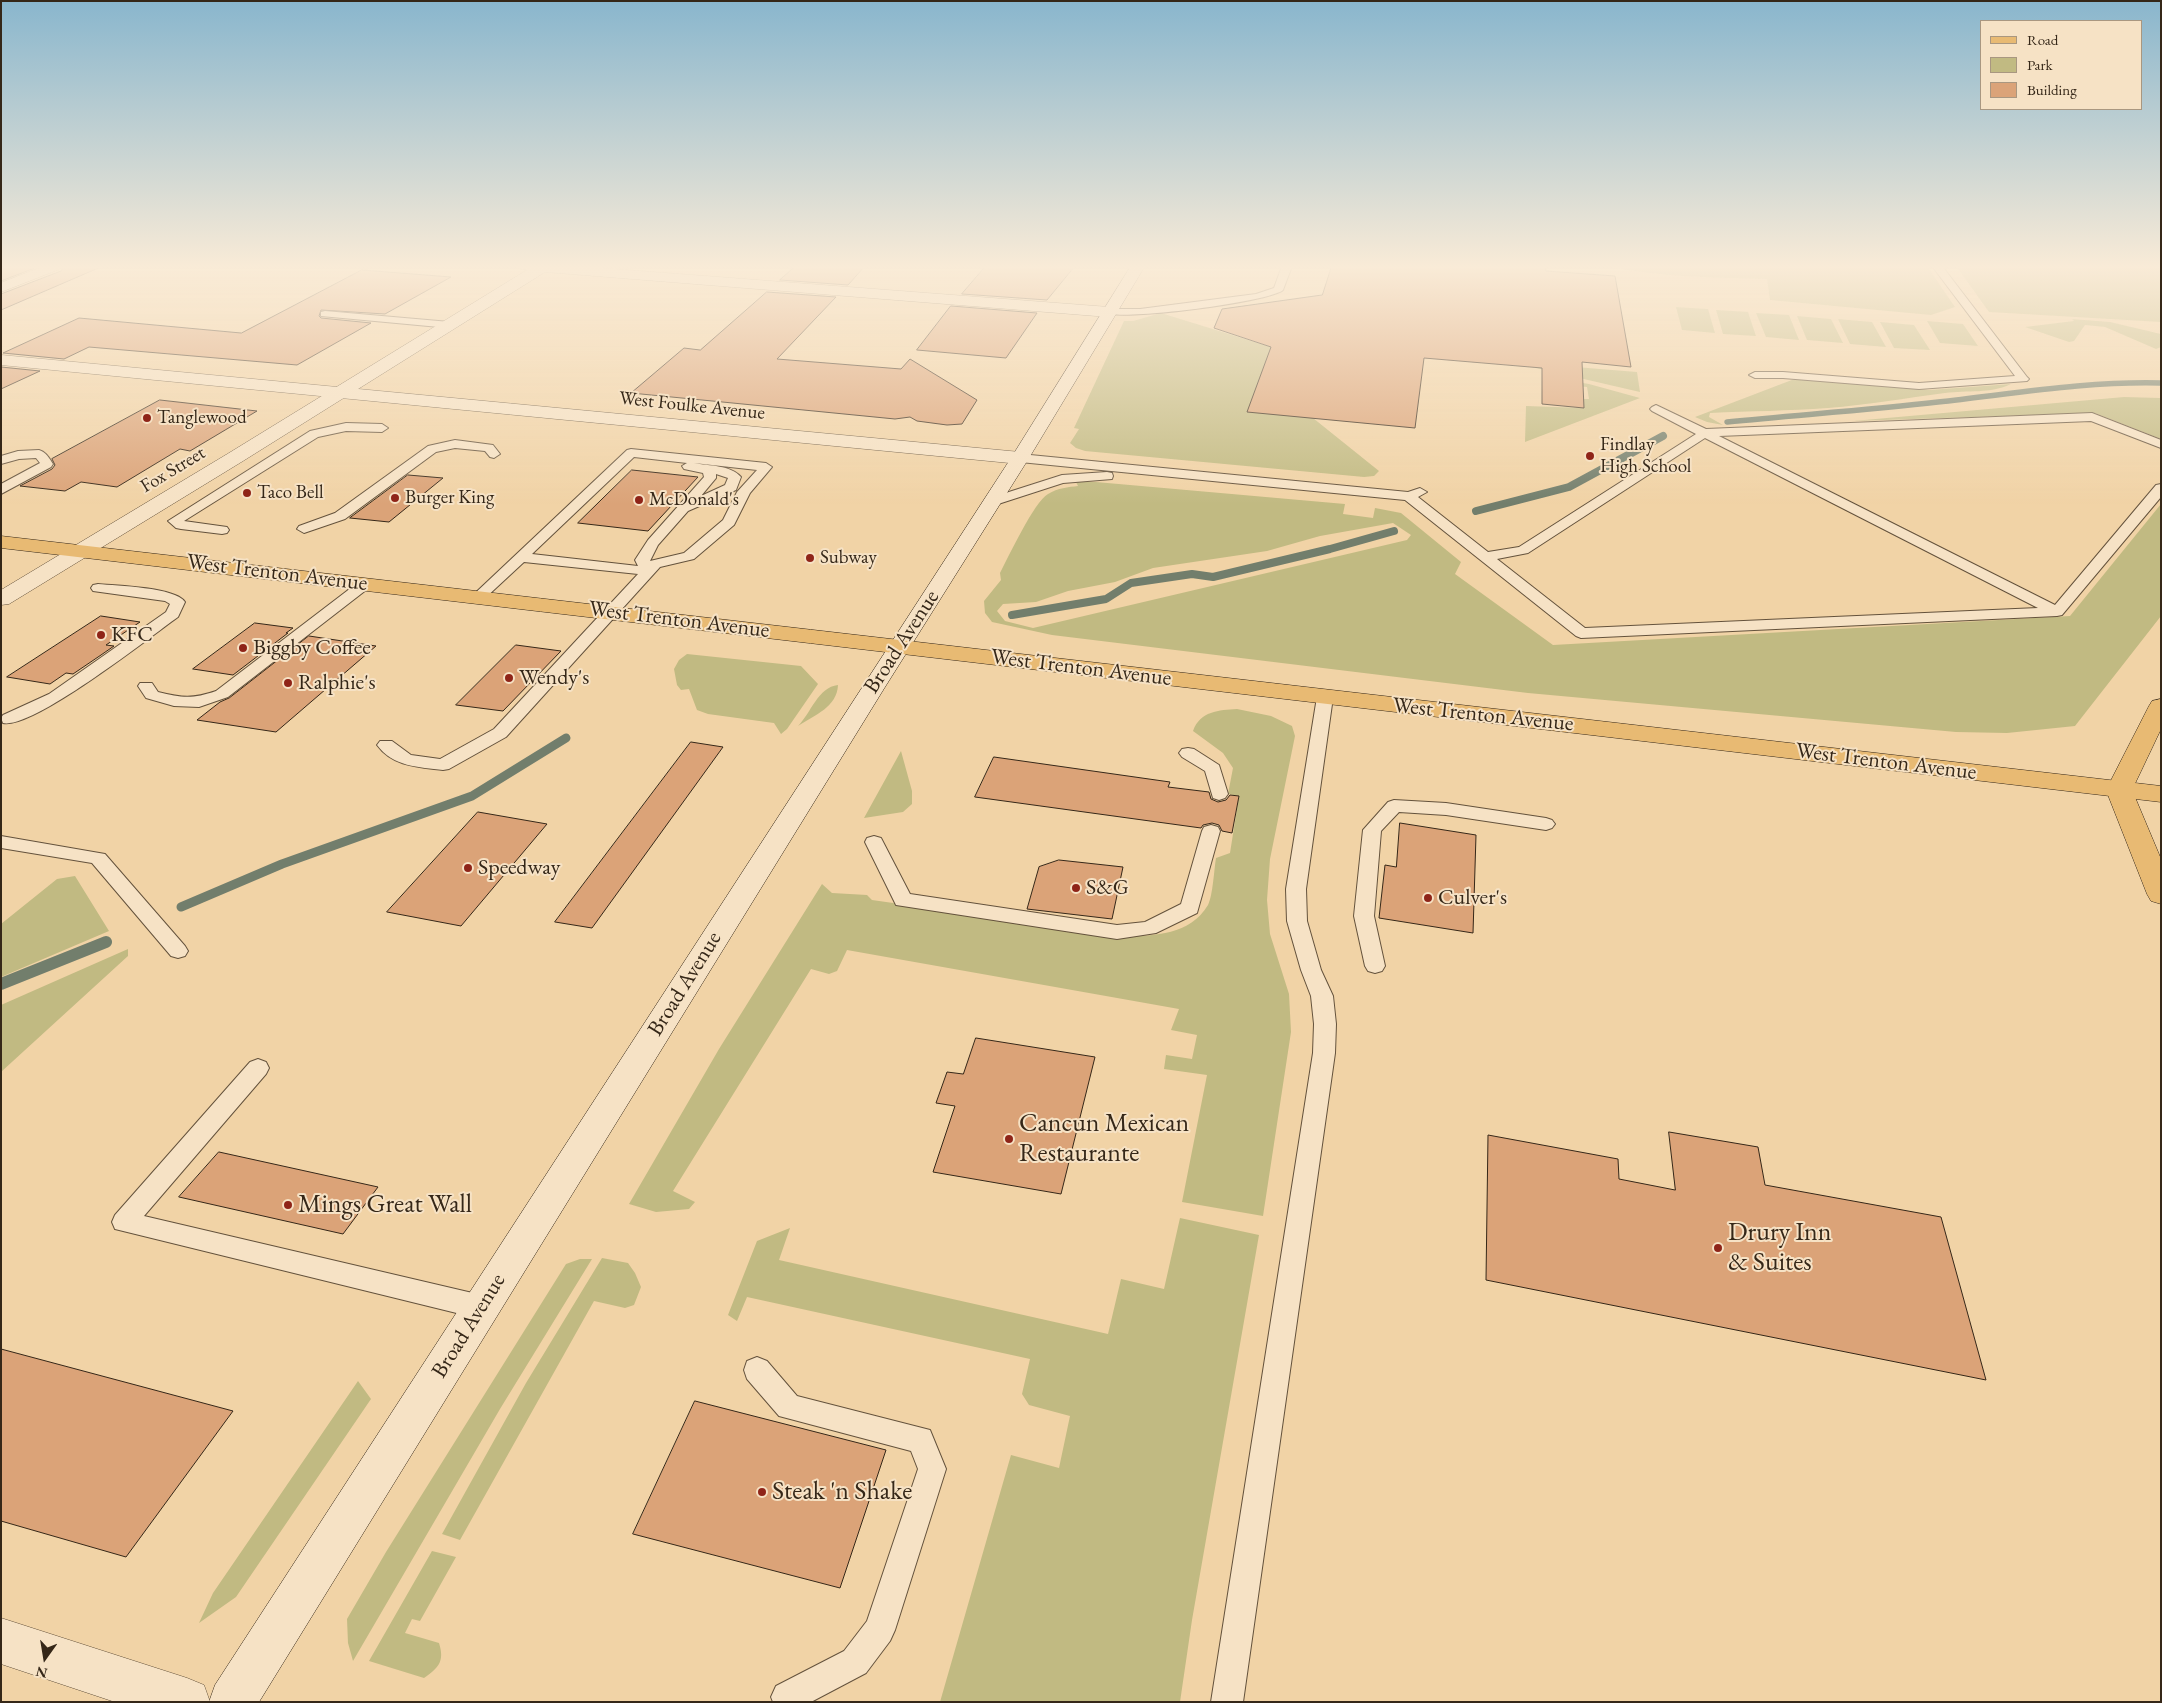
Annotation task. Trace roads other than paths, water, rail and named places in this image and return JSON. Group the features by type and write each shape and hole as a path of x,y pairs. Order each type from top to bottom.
{"main road":[{"name":"West Trenton Avenue","path":"1,542 2161,794"},
{"path":"2161,706 2119,790 2161,894"}],"street":[{"name":"Fox Street","path":"1,599 417,345"},
{"name":"Broad Avenue","path":"232,1702 1020,458 1089,345"},
{"name":"West Foulke Avenue","path":"1,360 1020,458"},
{"path":"1,1641 187,1702"}],"lane":[{"path":"1755,374 1919,386 2023,379 1997,345"},
{"path":"1656,409 2057,612"},
{"path":"1486,557 1523,550 1705,433 2092,418 2161,444"},
{"path":"222,530 181,525 174,521 314,434 346,427 387,424"},
{"path":"304,529 340,516 432,449 455,444 474,445 489,448 494,454"},
{"path":"386,745 406,760 443,765 500,733 655,564 689,556 729,522 744,492 766,467 632,453 478,597"},
{"path":"1,460 18,455 39,454 47,464 1,490"},
{"path":"1020,458 1415,494 1486,557 1581,633 2057,612 2161,488"},
{"path":"544,536 577,517 627,469 644,464 683,465 724,472 735,477 731,487 681,511"},
{"path":"648,571 642,560 653,543 710,478 709,470 683,465"},
{"path":"992,502 1062,479 1158,472"},
{"path":"521,557 648,571"},
{"path":"146,686 152,695 174,701 199,702 222,694 365,584"},
{"path":"9,719 54,697 173,614 178,602 170,597 98,588"},
{"path":"1227,1702 1324,1053 1326,1024 1322,996 1310,970 1297,921 1296,889 1325,697"},
{"path":"1188,753 1213,769 1219,794"},
{"path":"1375,966 1364,916 1372,830 1394,806 1446,809 1546,824"},
{"path":"874,842 903,900 1117,932 1149,928 1190,908 1211,831"},
{"path":"1,842 98,858 178,952"},
{"path":"258,1068 124,1222 481,1307"},
{"path":"757,1370 789,1408 920,1440 932,1469 879,1630 855,1662 787,1697"}],"waterway":[{"path":"1727,422 1912,405 2077,386 2161,383"},
{"path":"1476,511 1569,487 1663,436"},
{"path":"1012,615 1106,599 1131,583 1192,574 1213,577 1330,549 1394,531"},
{"path":"181,907 282,864 472,796 566,738"},
{"path":"1,984 106,942"}],"place":[{"name":"Tanglewood","path":"147,418"},
{"name":"Findlay High School","path":"1590,456"},
{"name":"Taco Bell","path":"247,493"},
{"name":"Burger King","path":"395,498"},
{"name":"McDonald's","path":"639,500"},
{"name":"Subway","path":"810,558"},
{"name":"KFC","path":"101,635"},
{"name":"Biggby Coffee","path":"243,648"},
{"name":"Wendy's","path":"509,678"},
{"name":"Ralphie's","path":"288,683"},
{"name":"Speedway","path":"468,868"},
{"name":"S&G","path":"1076,888"},
{"name":"Culver's","path":"1428,898"},
{"name":"Cancun Mexican Restaurante","path":"1009,1139"},
{"name":"Mings Great Wall","path":"288,1205"},
{"name":"Drury Inn & Suites","path":"1718,1248"},
{"name":"Steak 'n Shake","path":"762,1492"}]}
